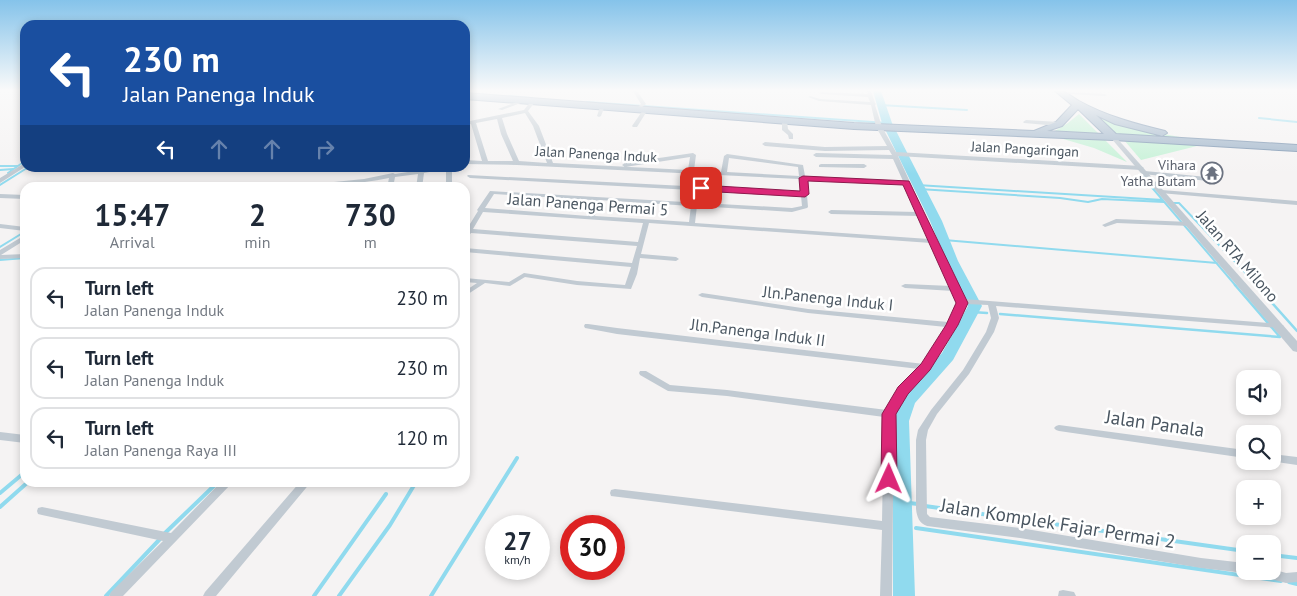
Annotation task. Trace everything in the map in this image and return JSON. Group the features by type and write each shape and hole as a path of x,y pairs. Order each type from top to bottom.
{"highway":[{"path":"753,119 896,128 1113,137 1297,148"},
{"path":"1029,133 1059,124 1061,119"},
{"name":"Jalan RTA Milono","path":"1094,119 1113,137"},
{"path":"1112,119 1141,128 1195,138 1252,145"}],"street":[{"path":"470,123 495,119"},
{"path":"500,119 504,134 517,163"},
{"path":"531,119 536,126 551,165"},
{"path":"636,126 638,119"},
{"path":"879,119 920,214 956,290 964,301 1280,326"},
{"path":"784,121 785,130 790,134 791,138"},
{"path":"473,122 485,161"},
{"path":"1026,122 1059,124"},
{"name":"Jalan RTA Milono","path":"1113,137 1280,326 1297,348"},
{"path":"765,144 894,153"},
{"path":"691,147 693,155 691,172"},
{"path":"816,155 860,156 894,153"},
{"name":"Jalan Pangaringan","path":"894,153 1143,171 1217,180"},
{"path":"607,167 693,155"},
{"path":"470,228 492,192 694,204 805,208 802,168 799,166 729,156 726,157 724,173"},
{"path":"860,156 869,181"},
{"name":"Jalan Panenga Induk","path":"470,162 906,183"},
{"path":"565,180 572,166"},
{"path":"821,166 864,166"},
{"path":"0,181 20,168"},
{"path":"370,182 405,172"},
{"path":"391,182 393,175"},
{"path":"470,176 805,194"},
{"path":"618,199 623,184"},
{"path":"1162,192 1297,203"},
{"path":"0,196 20,197"},
{"path":"592,218 596,198"},
{"path":"692,225 694,204"},
{"name":"Jalan Panenga Permai 5","path":"480,210 933,241"},
{"path":"831,212 920,214"},
{"path":"1105,225 1116,221 1190,224"},
{"path":"470,280 510,284 520,276 526,275 559,281 626,287 630,284 646,222"},
{"path":"0,226 20,228"},
{"path":"470,234 640,244"},
{"path":"0,253 20,240"},
{"path":"470,250 635,265"},
{"path":"0,257 20,256"},
{"path":"637,256 676,259"},
{"path":"470,291 484,281"},
{"path":"905,286 956,290"},
{"name":"Jln.Panenga Induk I","path":"702,295 808,311 952,325"},
{"path":"886,596 889,414 903,391 926,367 952,325 964,301"},
{"name":"Jalan Komplek Fajar Permai 2","path":"991,303 995,318 990,332 966,372 934,412 923,430 921,440 921,509 924,518 928,521 1020,533 1201,563 1236,567"},
{"name":"Jln.Panenga Induk II","path":"588,326 926,367"},
{"path":"643,373 662,387 668,388 727,393 889,414"},
{"name":"Jalan Panala","path":"1059,428 1236,453"},
{"path":"0,436 20,438"},
{"path":"1281,459 1297,461"},
{"path":"115,596 223,487"},
{"path":"209,596 302,487"},
{"path":"614,493 888,526"},
{"path":"42,511 173,538"},
{"path":"1281,577 1297,577"}],"green space":[{"path":"1073,119 1084,119 1100,135 1053,132"},
{"path":"1099,119 1107,119 1138,129 1190,139 1117,136"},
{"path":"1053,136 1104,139 1127,162 1094,148"},
{"path":"1124,140 1201,145 1141,160"}],"waterway":[{"path":"827,119 887,123"},
{"path":"886,119 975,306 948,356 907,401 901,421 904,596"},
{"path":"1267,119 1297,122"},
{"path":"889,132 925,203 947,258 965,286"},
{"path":"0,166 18,166"},
{"path":"8,173 18,166"},
{"path":"0,170 13,169"},
{"path":"0,185 21,172"},
{"path":"1143,177 1163,200"},
{"path":"917,185 1163,200"},
{"path":"919,189 1060,198 1088,202 1102,199 1164,202"},
{"path":"1163,200 1216,263"},
{"path":"1172,203 1179,203 1258,286"},
{"path":"0,247 20,235"},
{"path":"944,240 1216,263"},
{"path":"0,260 20,258"},
{"path":"1216,263 1236,286"},
{"path":"964,285 972,298"},
{"path":"1000,314 1280,337 1235,285"},
{"path":"1256,285 1297,331"},
{"path":"972,312 987,313"},
{"path":"431,596 517,458"},
{"path":"0,493 20,476"},
{"path":"0,507 22,487"},
{"path":"165,533 213,487"},
{"path":"339,596 390,525 413,487"},
{"path":"314,596 386,494"},
{"path":"909,503 918,504"},
{"path":"925,506 1236,550"},
{"path":"916,528 1281,581"},
{"path":"106,596 160,539"},
{"path":"1281,556 1297,558"},
{"path":"1289,582 1297,584"}],"place":[{"name":"Vihara Yatha Butam","path":"1212,173"}],"route":[{"path":"701,188 805,194 803,178 906,183 962,303 952,325 926,367 903,391 889,414 889,479"}]}
